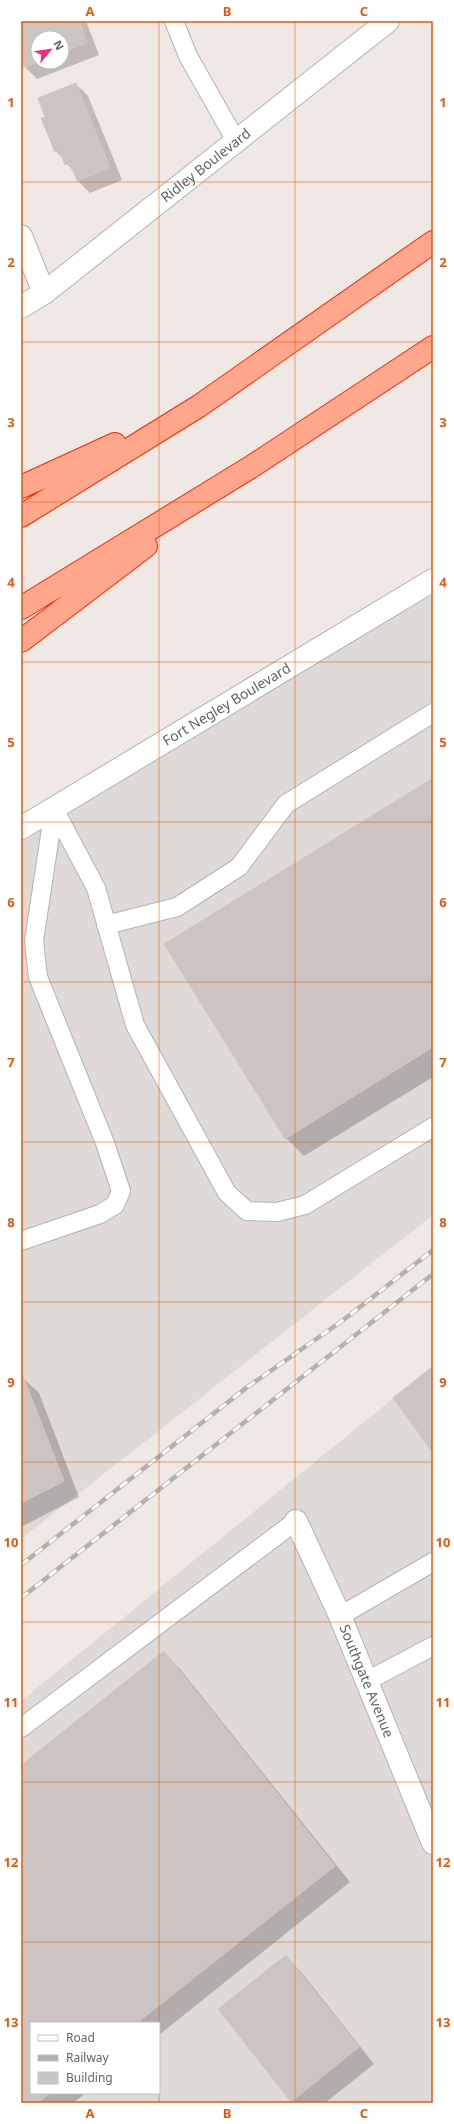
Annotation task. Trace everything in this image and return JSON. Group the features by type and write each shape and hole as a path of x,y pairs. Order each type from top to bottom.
{"highway":[{"path":"21,516 200,406 433,242"},
{"path":"21,608 251,467 433,347"},
{"path":"21,487 200,406"},
{"path":"21,641 251,467"}],"street":[{"name":"Ridley Boulevard","path":"21,307 44,293 388,21"},
{"path":"21,236 44,293"},
{"name":"Fort Negley Boulevard","path":"21,828 433,580"},
{"name":"Southgate Avenue","path":"296,1521 340,1616 433,1843"}],"lane":[{"path":"174,21 188,56 236,141"},
{"path":"106,925 177,907 239,867 286,804 433,713"},
{"path":"54,809 96,888 135,1025 227,1193 247,1212 277,1212 306,1205 433,1127"},
{"path":"21,1241 100,1214 115,1205 121,1191 105,1143 38,977 34,941 54,809"},
{"path":"21,1728 296,1521"},
{"path":"340,1616 433,1562"},
{"path":"367,1681 433,1646"}],"shaded area":[{"path":"433,580 433,1215 21,1539 21,828"},
{"path":"433,1366 433,2103 21,2103 21,1701"}],"building":[{"path":"31,21 79,21 87,43 70,49 70,30 30,30 30,65 24,67 21,59 21,25"},
{"path":"76,83 110,168 77,181 70,163 65,165 59,150 55,152 41,118 45,117 38,98"},
{"path":"433,778 433,1047 285,1139 164,944"},
{"path":"433,1366 433,1453 393,1398"},
{"path":"23,1376 64,1481 21,1503 21,1377"},
{"path":"164,1651 335,1866 138,2022 30,2022 30,2094 49,2094 37,2103 21,2103 21,1765"},
{"path":"286,1955 359,2047 291,2102 218,2009"}],"railway":[{"path":"21,1565 246,1388 342,1321 433,1250"},
{"path":"21,1598 433,1274"}]}
